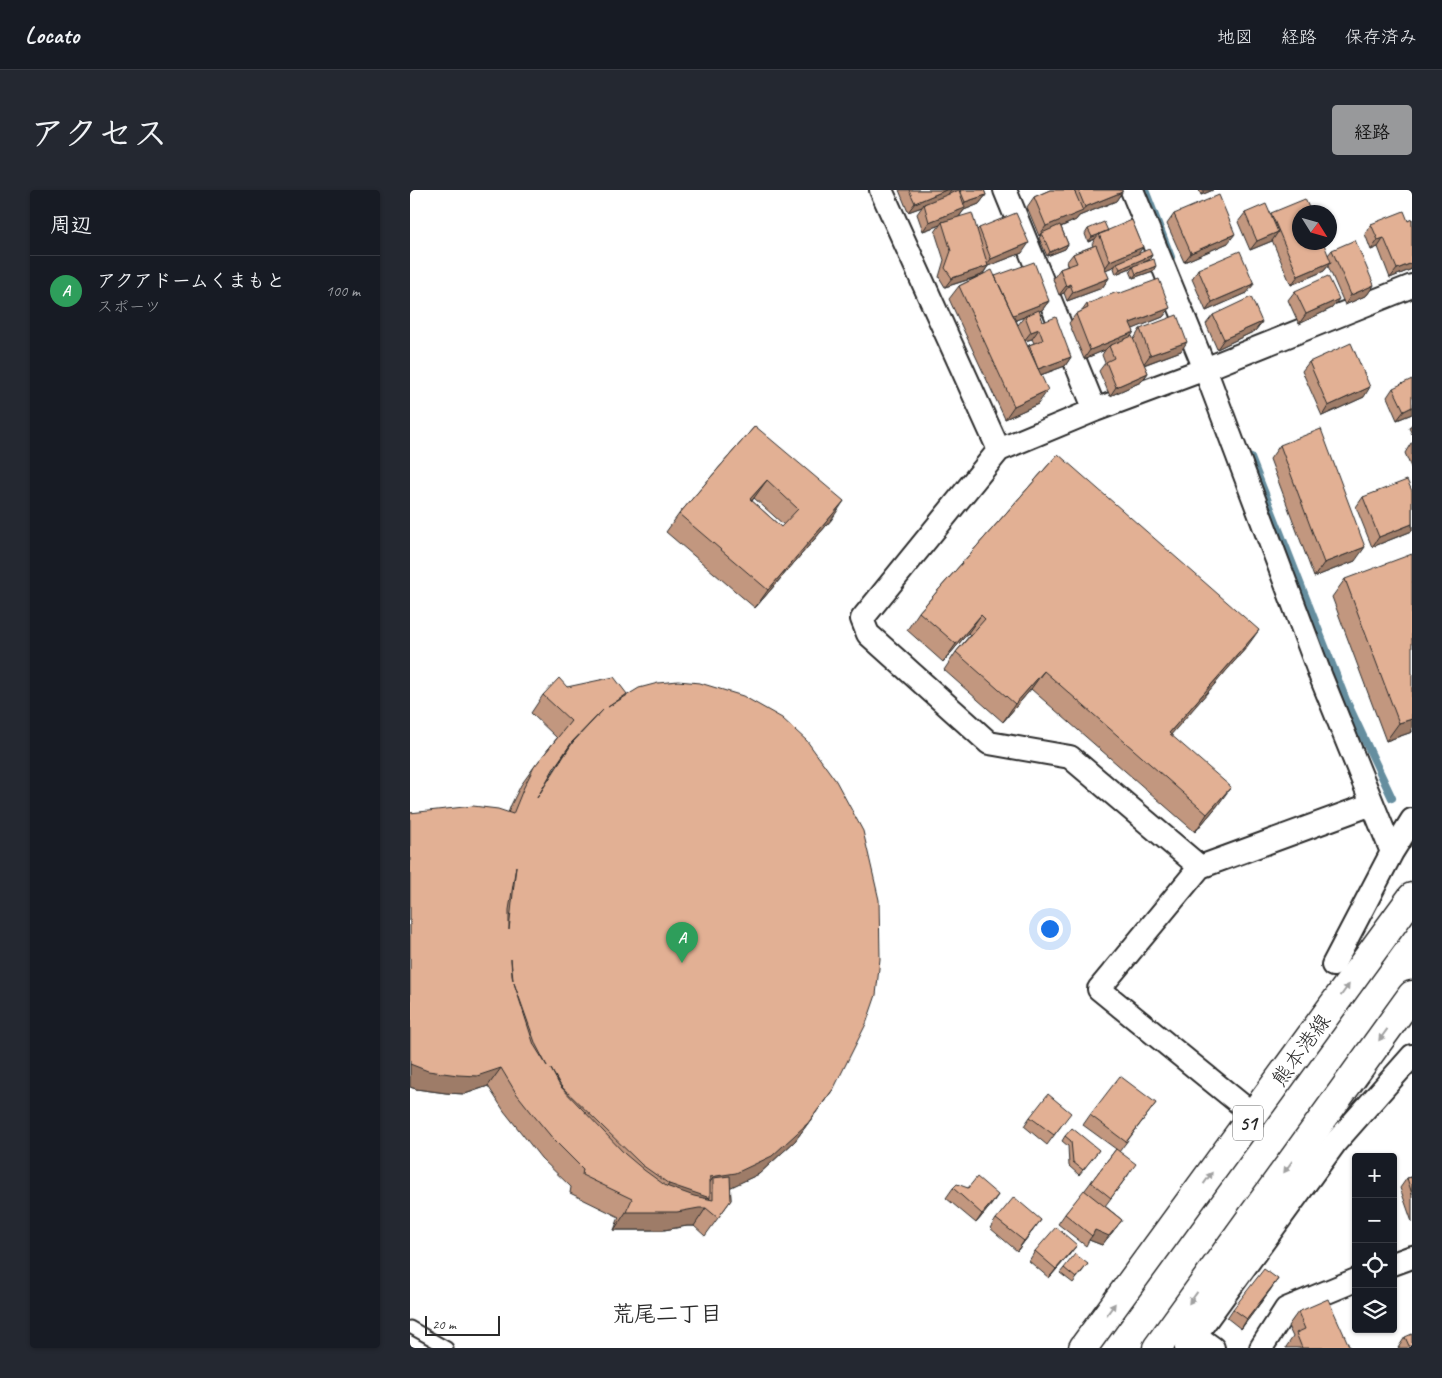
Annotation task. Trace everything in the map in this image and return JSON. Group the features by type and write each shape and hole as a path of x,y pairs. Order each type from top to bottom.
{"main road":[{"name":"熊本港線","path":"1083,1348 1412,897"},
{"path":"1157,1348 1412,995"}],"street":[{"path":"882,190 999,450"},
{"path":"1005,190 1095,410"},
{"path":"1132,190 1205,368 1318,668 1392,852"},
{"path":"1200,867 1070,758 989,743 868,634 862,619 999,450 1095,410 1412,286"},
{"path":"1254,1115 1098,989 1200,867 1372,804"},
{"path":"1333,965 1392,852 1412,820"},
{"path":"1198,1344 1335,1143 1412,1056"},
{"path":"1397,1263 1412,1257"},
{"path":"1261,1348 1286,1309 1352,1282"}],"lane":[{"path":"410,1327 447,1348"}],"building":[{"path":"909,190 946,190 915,203"},
{"path":"959,190 965,208 929,222 924,204"},
{"path":"960,190 984,190 986,195 965,202"},
{"path":"1050,190 1074,190 1083,211 1046,226 1034,197"},
{"path":"1078,190 1122,190 1122,192 1085,207"},
{"path":"1219,195 1235,234 1191,253 1174,214"},
{"path":"1305,199 1308,205 1292,205 1292,250 1326,250 1331,262 1298,276 1271,213"},
{"path":"1266,204 1278,232 1257,241 1245,213"},
{"path":"1404,211 1408,221 1412,219 1412,263 1397,269 1384,238 1378,240 1371,224"},
{"path":"972,213 988,266 952,278 945,268 951,251 942,222"},
{"path":"1016,213 1029,243 991,259 979,228"},
{"path":"1132,220 1143,247 1110,261 1099,234"},
{"path":"1104,222 1108,231 1092,237 1088,229"},
{"path":"1060,225 1068,244 1050,252 1042,233"},
{"path":"1355,240 1374,285 1351,295 1332,250 1337,250 1337,248"},
{"path":"1096,245 1109,278 1073,292 1070,284 1066,286 1060,269 1077,263 1073,254"},
{"path":"1149,249 1152,255 1120,269 1117,263"},
{"path":"1240,251 1254,284 1212,302 1198,269"},
{"path":"1154,259 1156,266 1136,274 1133,266"},
{"path":"1034,262 1049,301 1013,315 995,276"},
{"path":"992,270 1048,390 1014,406 959,286"},
{"path":"1328,276 1339,299 1306,314 1295,291"},
{"path":"1159,279 1170,308 1130,323 1134,332 1090,350 1076,314 1088,308 1087,304"},
{"path":"1251,297 1262,322 1224,339 1213,315"},
{"path":"1039,310 1043,322 1056,317 1071,357 1038,369 1029,345 1043,340 1039,329 1031,332 1025,316"},
{"path":"1177,315 1187,342 1150,355 1140,329"},
{"path":"1132,336 1148,373 1116,387 1106,362 1114,358 1109,346"},
{"path":"1351,343 1370,387 1328,406 1309,362"},
{"path":"1412,379 1412,407 1404,411 1393,388"},
{"path":"755,426 844,501 768,590 679,514","holes":["767,480 798,509 781,527 750,499"]},
{"path":"1321,429 1365,547 1324,563 1280,445"},
{"path":"1058,454 1259,630 1169,733 1231,787 1207,814 1044,671 1015,704 956,652 985,619 981,615 956,644 919,612"},
{"path":"1407,480 1412,491 1412,524 1379,537 1363,497"},
{"path":"1412,554 1412,719 1399,723 1345,579"},
{"path":"614,677 627,694 608,707 639,688 658,683 678,681 700,683 743,696 782,718 807,741 836,781 863,831 879,900 880,959 876,995 866,1024 834,1088 808,1123 772,1156 736,1173 710,1177 710,1198 669,1184 642,1165 561,1086 551,1069 560,1086 625,1154 666,1186 694,1196 713,1200 713,1178 730,1176 731,1200 718,1218 706,1208 677,1212 626,1212 632,1199 582,1175 583,1169 554,1140 535,1117 516,1093 501,1068 477,1076 428,1071 410,1064 410,813 473,806 498,809 513,814 534,767 571,721 543,695 559,678 567,687","holes":["603,710 573,742 537,798 572,742","516,866 509,930 509,910","514,983 536,1045 547,1066 534,1045"]},
{"path":"1120,1076 1156,1103 1126,1142 1090,1115"},
{"path":"1048,1094 1071,1113 1054,1135 1030,1117"},
{"path":"1072,1128 1099,1150 1083,1170 1073,1162 1071,1141 1065,1136"},
{"path":"1116,1149 1136,1164 1111,1198 1091,1182"},
{"path":"977,1177 998,1195 982,1214 953,1188 957,1184 968,1188"},
{"path":"1412,1177 1412,1194 1407,1178"},
{"path":"1084,1190 1122,1220 1109,1236 1095,1230 1092,1236 1065,1214"},
{"path":"1014,1197 1041,1220 1024,1241 996,1219"},
{"path":"1056,1227 1077,1245 1056,1269 1035,1251"},
{"path":"1075,1254 1088,1264 1076,1278 1064,1268"},
{"path":"1264,1269 1278,1279 1247,1319 1233,1309"},
{"path":"1328,1299 1350,1348 1302,1348 1296,1333 1305,1329 1298,1312"},
{"path":"1412,1334 1412,1348 1410,1348 1405,1337"}],"waterway":[{"path":"1145,190 1171,257"},
{"path":"1251,458 1346,700 1392,798"}],"place":[{"name":"アクアドームくまもと","path":"682,963"}],"district":[{"name":"荒尾二丁目","path":"667,1314"}]}
